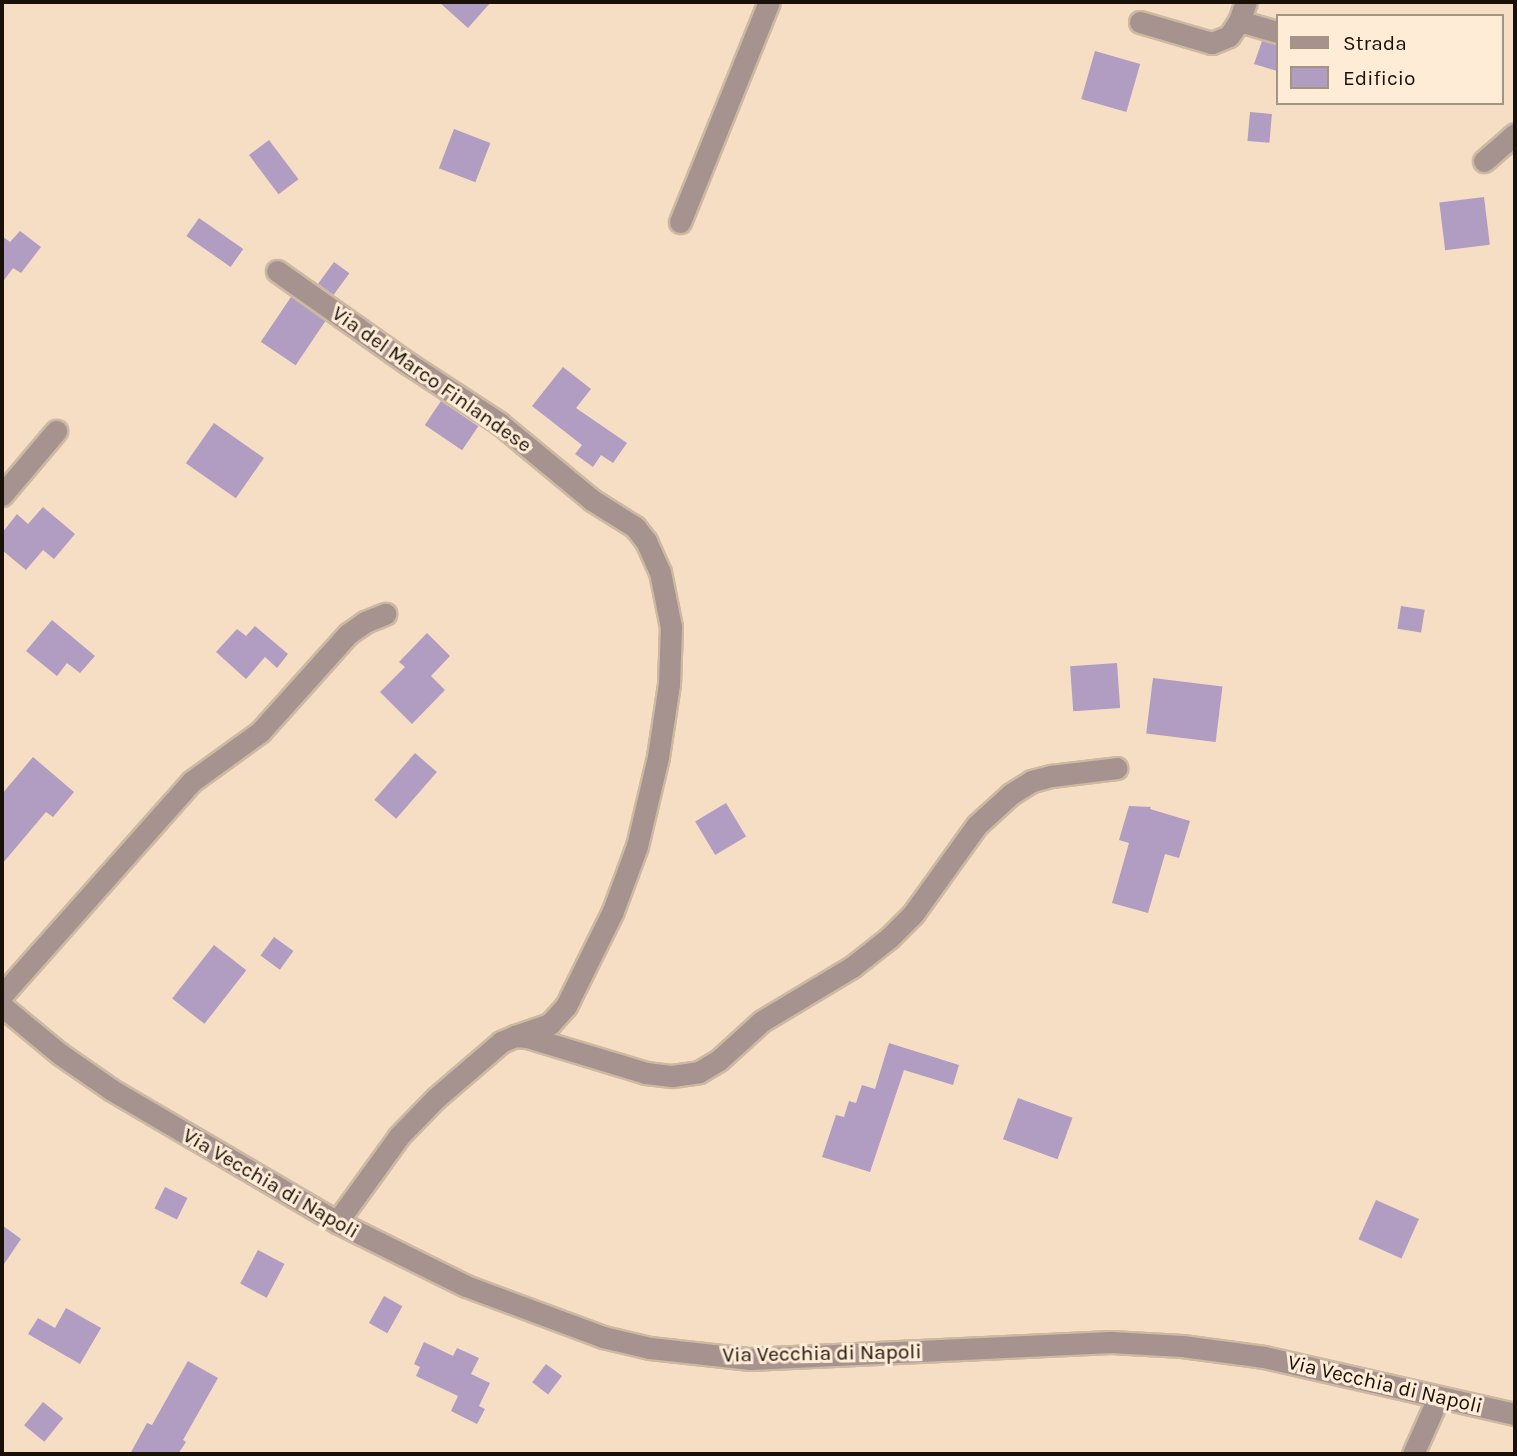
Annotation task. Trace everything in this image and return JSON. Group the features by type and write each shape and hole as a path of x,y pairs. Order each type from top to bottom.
{"street":[{"path":"680,222 769,2"},
{"path":"1140,22 1216,43 1228,36 1242,12 1276,31"},
{"path":"1483,161 1515,134"},
{"name":"Via del Marco Finlandese","path":"277,271 511,432 592,500 635,527 646,541 657,564 669,609 671,654 660,749 638,846 617,902 566,1006 550,1024 494,1046 408,1126 377,1164 337,1222"},
{"path":"2,495 56,431"},
{"path":"2,995 191,781 260,732 348,634 365,622 385,614"},
{"path":"515,1036 540,1039 646,1073 672,1076 699,1072 716,1063 762,1021 843,973 890,938 913,914 976,825 1011,794 1032,781 1051,776 1117,768"},
{"name":"Via Vecchia di Napoli","path":"2,1006 60,1054 111,1090 337,1222 479,1291 603,1337 650,1348 750,1359 1081,1343 1172,1345 1264,1357 1515,1414"},
{"path":"1413,1454 1438,1398"}],"building":[{"path":"439,2 491,2 468,28"},
{"path":"1262,41 1276,45 1276,71 1254,64"},
{"path":"1095,51 1140,64 1126,112 1081,99"},
{"path":"1250,112 1272,114 1269,143 1247,141"},
{"path":"454,129 490,143 475,182 439,168"},
{"path":"269,140 298,179 279,194 249,155"},
{"path":"1484,197 1490,245 1445,250 1439,202"},
{"path":"199,218 243,249 231,267 186,236"},
{"path":"20,231 41,247 21,273 13,268 2,283 2,236 10,242"},
{"path":"334,262 349,273 334,295 318,284"},
{"path":"291,297 326,320 296,365 261,342"},
{"path":"563,367 591,389 576,408 627,443 613,463 601,455 593,467 575,454 582,445 532,406"},
{"path":"441,401 478,426 462,450 425,425"},
{"path":"214,423 264,458 236,498 186,463"},
{"path":"43,507 75,534 54,559 43,550 26,570 2,550 2,533 17,514 28,524"},
{"path":"1401,606 1425,610 1421,632 1397,629"},
{"path":"52,620 95,656 80,673 67,663 57,676 26,651"},
{"path":"255,626 288,654 277,668 265,657 246,679 216,652 237,629 246,636"},
{"path":"427,633 450,656 431,676 445,690 412,724 380,692 405,667 399,662"},
{"path":"1117,663 1120,708 1073,711 1070,666"},
{"path":"1153,678 1222,687 1216,742 1146,734"},
{"path":"415,753 437,772 396,819 374,800"},
{"path":"33,757 74,792 53,817 46,812 2,864 2,794"},
{"path":"726,803 746,836 715,855 695,822"},
{"path":"1129,806 1151,807 1150,809 1190,821 1179,858 1165,854 1148,913 1112,903 1129,843 1119,840"},
{"path":"274,937 293,951 280,970 260,956"},
{"path":"214,945 246,970 204,1024 172,999"},
{"path":"889,1043 959,1065 953,1085 904,1070 870,1172 822,1157 836,1115 844,1117 849,1101 856,1103 862,1085 875,1089"},
{"path":"1018,1098 1073,1118 1057,1159 1003,1139"},
{"path":"165,1187 187,1198 177,1220 154,1209"},
{"path":"1376,1200 1419,1219 1401,1258 1359,1239"},
{"path":"2,1225 21,1239 2,1267"},
{"path":"258,1250 284,1264 267,1298 240,1284"},
{"path":"384,1296 402,1306 387,1333 369,1323"},
{"path":"66,1308 101,1328 80,1364 28,1334 38,1318 55,1328"},
{"path":"424,1342 453,1356 457,1348 479,1358 471,1374 490,1383 479,1406 485,1409 477,1424 451,1411 458,1396 416,1376 420,1367 414,1364"},
{"path":"188,1361 218,1378 183,1440 186,1442 178,1454 130,1454 147,1423 152,1425"},
{"path":"546,1364 562,1376 548,1394 532,1382"},
{"path":"43,1402 63,1418 44,1442 24,1425"}]}
